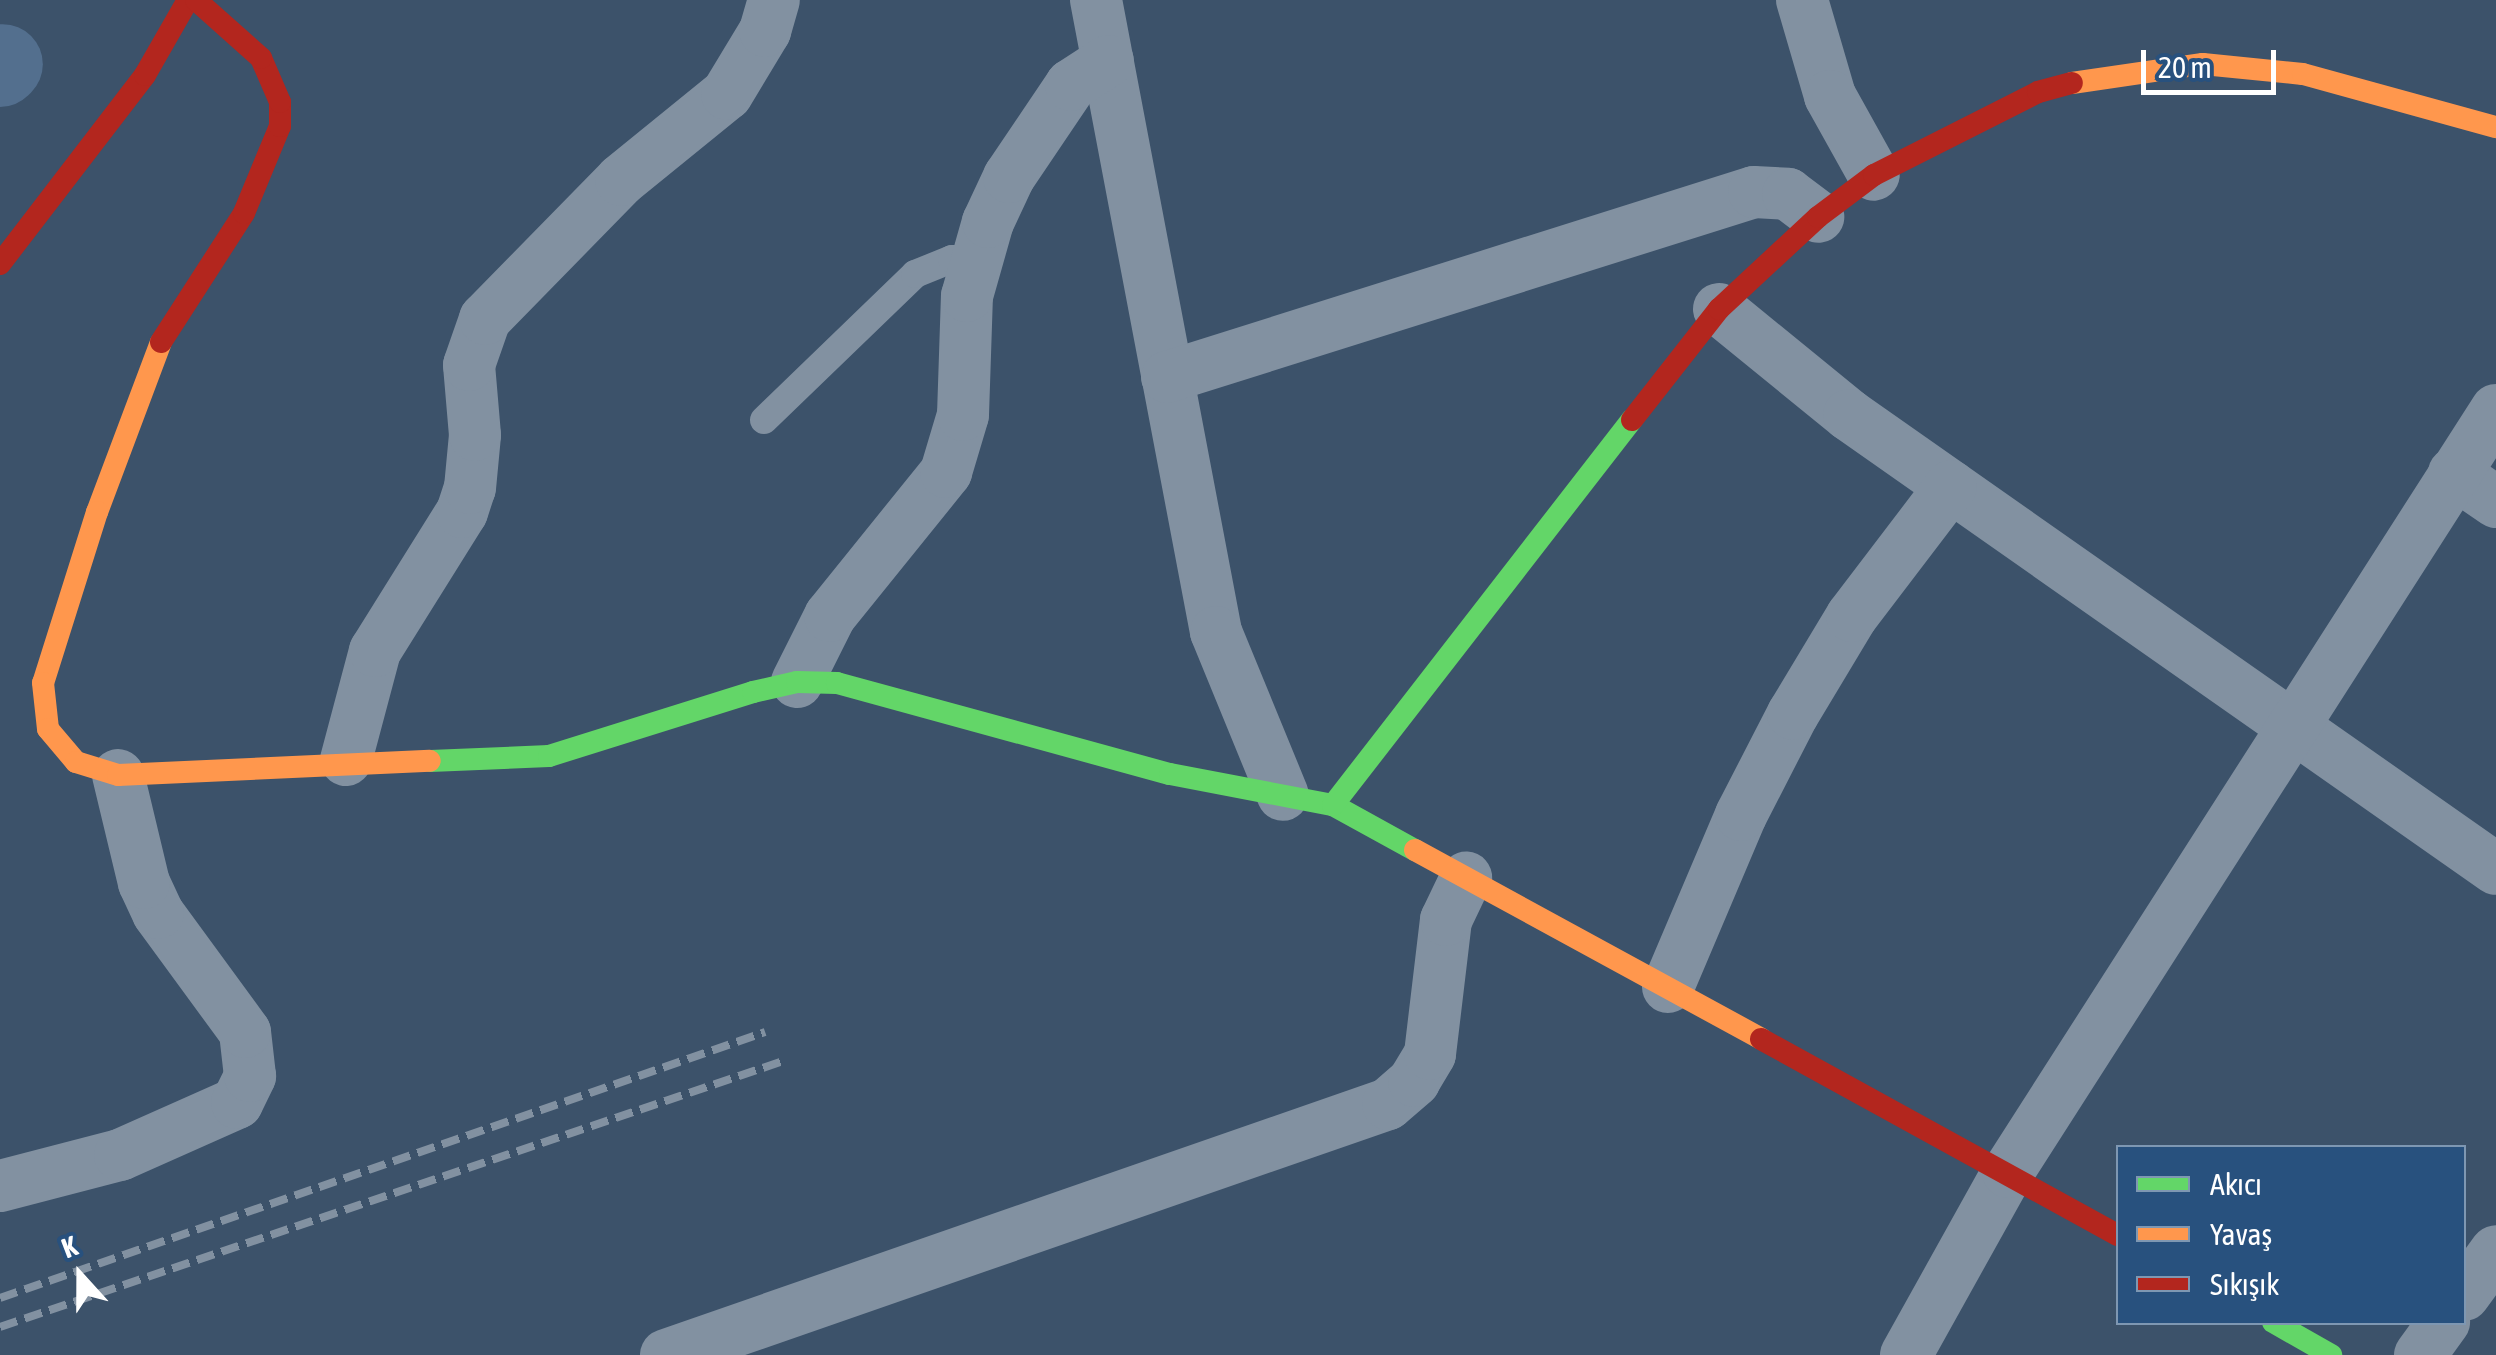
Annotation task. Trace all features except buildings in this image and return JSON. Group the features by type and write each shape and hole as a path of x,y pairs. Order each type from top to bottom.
{"street":[{"path":"0,264 145,75 188,0"},
{"path":"196,0 261,58 280,102 280,126 244,213 150,360 43,683 42,710 59,748 76,762 118,775 346,760 549,756 797,682 838,684 1170,774 1333,805 2116,1234"},
{"path":"346,760 376,651 470,488 475,435 468,384 485,319 622,180 727,94 766,31 774,0"},
{"path":"1096,0 1216,632 1282,796"},
{"path":"1802,0 1830,96 1874,175"},
{"path":"797,682 830,616 946,472 962,415 963,333 976,259 1009,177 1036,136 1071,85 1108,61"},
{"path":"1333,805 1719,309 1818,216 1874,175 2038,92 2106,74 2203,64 2303,74 2496,127"},
{"path":"1168,377 1754,192 1788,194 1818,216"},
{"path":"1719,309 1849,415 2496,869"},
{"path":"1906,1355 2008,1172 2290,724 2496,410"},
{"path":"2454,473 2496,502"},
{"path":"1668,987 1740,814 1794,714 1852,616 1952,486"},
{"path":"0,1186 52,1178 120,1155 238,1103 250,1076 245,1032 158,913 144,883 118,775"},
{"path":"666,1355 1388,1104 1414,1082 1430,1054 1446,920 1466,878"},
{"path":"2466,1292 2496,1251"},
{"path":"2279,1325 2331,1355"},
{"path":"2420,1355 2442,1325"}],"lane":[{"path":"764,420 915,274 932,264 976,259"}],"waterway":[{"path":"0,67 3,64"}],"railway":[{"path":"0,1298 765,1032"},
{"path":"0,1327 783,1061"}],"traffic: fast":[{"path":"1333,805 1632,420"},
{"path":"430,761 549,756 753,692 797,682 837,683 1170,774 1333,805 1415,850"},
{"path":"2278,1325 2331,1355"}],"traffic: slow":[{"path":"2072,83 2203,64 2303,74 2496,127"},
{"path":"161,342 97,512 43,683 48,729 76,762 118,775 430,761"},
{"path":"1415,850 1761,1039"}],"traffic: jam":[{"path":"0,264 145,75 188,0"},
{"path":"161,342 244,213 280,126 280,102 261,58 196,0"},
{"path":"1632,420 1719,309 1818,217 1874,175 2038,92 2072,83"},
{"path":"1761,1039 2116,1234"}]}
